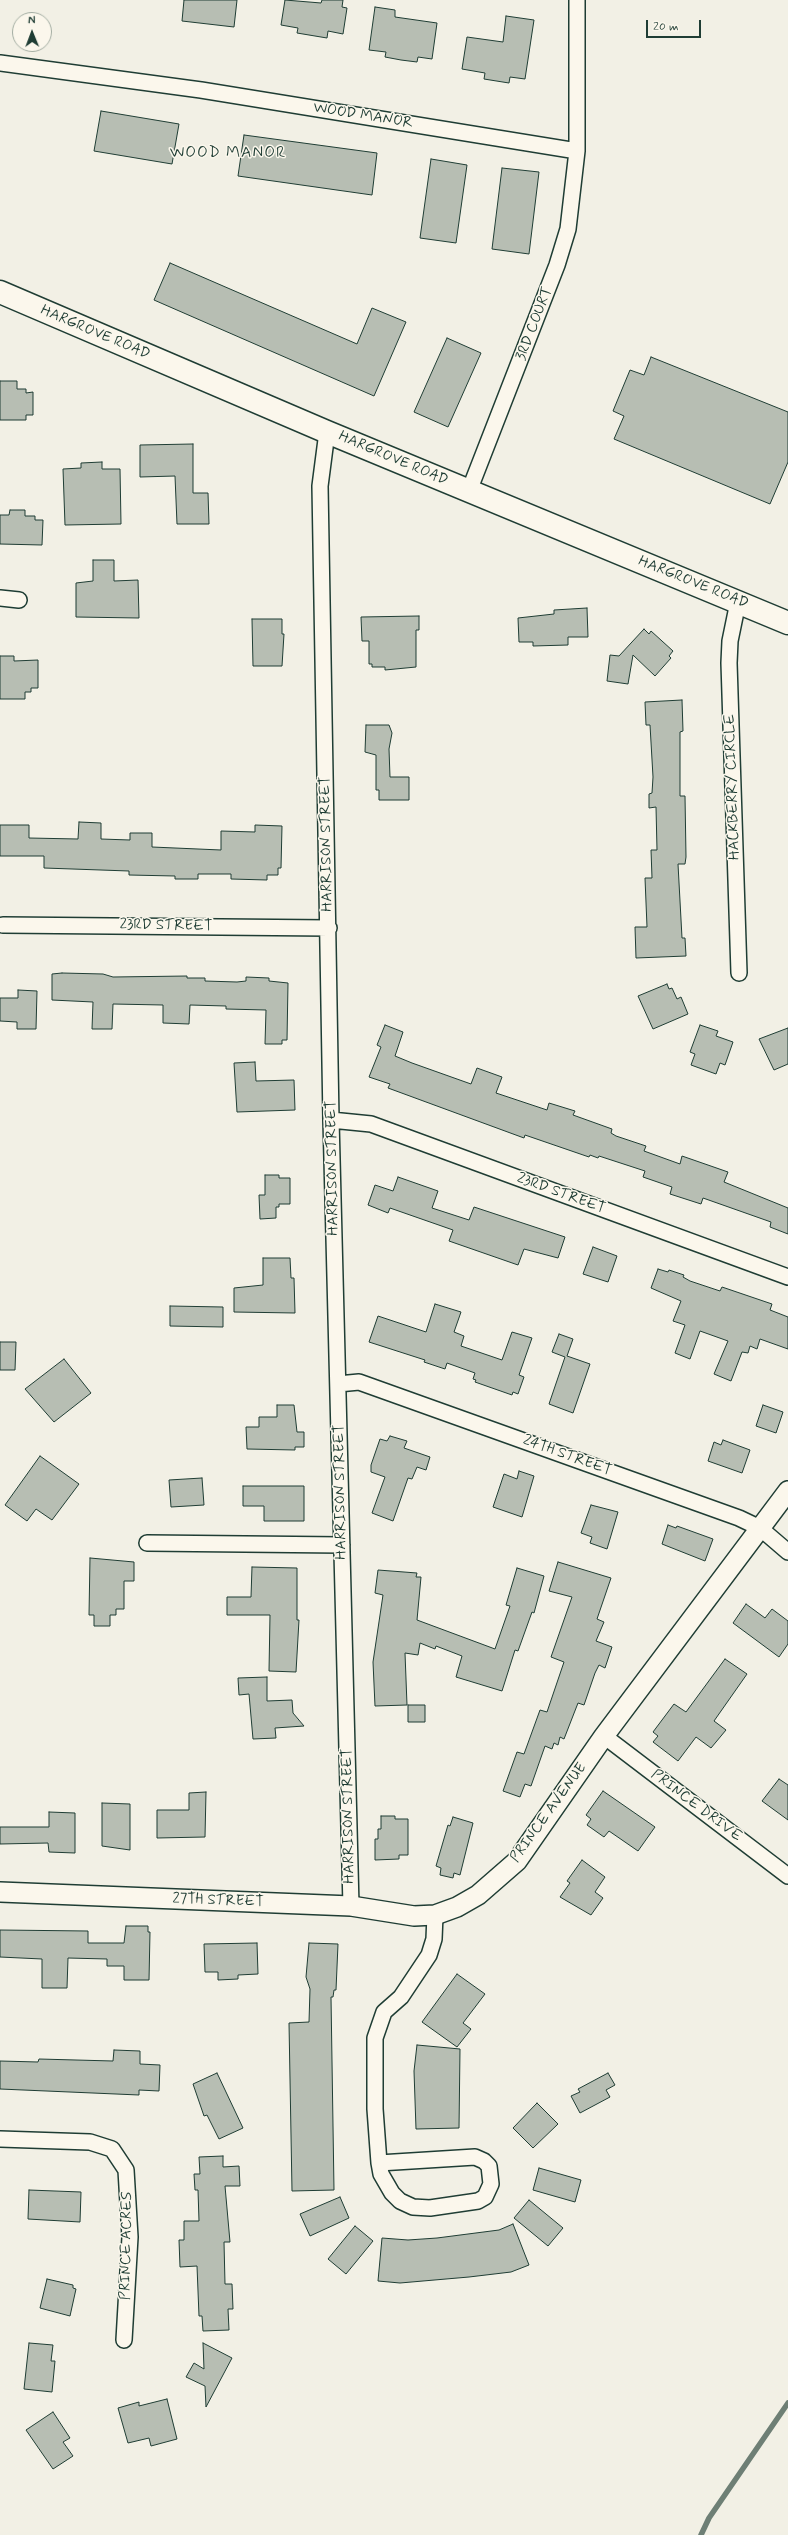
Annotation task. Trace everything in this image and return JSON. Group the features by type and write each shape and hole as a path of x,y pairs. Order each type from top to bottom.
{"main road":[{"name":"HARGROVE ROAD","path":"0,292 327,432 788,623"}],"street":[{"path":"577,0 577,151"},
{"name":"WOOD MANOR","path":"0,63 201,90 577,151"},
{"name":"3RD COURT","path":"469,491 558,265 568,229 577,151"},
{"name":"HARRISON STREET","path":"327,432 320,486 329,928 331,1120 351,1906"},
{"path":"0,598 18,600"},
{"name":"HACKBERRY CIRCLE","path":"738,602 730,641 729,663 739,973"},
{"name":"23RD STREET","path":"3,925 329,928"},
{"name":"23RD STREET","path":"331,1120 371,1124 788,1277"},
{"name":"24TH STREET","path":"338,1384 359,1382 739,1518 760,1528 788,1552"},
{"name":"PRINCE AVENUE","path":"435,1914 457,1907 478,1895 517,1861 604,1736 788,1492"},
{"path":"148,1543 342,1545"},
{"name":"PRINCE DRIVE","path":"604,1736 788,1876"},
{"name":"27TH STREET","path":"0,1892 351,1906 400,1915 435,1914"},
{"path":"379,2163 475,2157 484,2161 489,2166 491,2184 485,2197 478,2202 430,2208 413,2207 400,2201 385,2185 379,2163 375,2108 375,2038 384,2012 401,1997 429,1955 434,1939 435,1914"},
{"name":"PRINCE ACRES","path":"0,2139 90,2142 112,2149 126,2170 130,2237 124,2340"}],"building":[{"path":"184,0 237,0 234,27 182,21"},
{"path":"285,0 321,3 322,0 343,0 342,7 347,8 343,34 328,31 327,38 297,33 298,28 281,25"},
{"path":"375,7 395,10 395,17 437,23 432,59 418,57 417,62 401,60 385,57 386,52 369,50"},
{"path":"506,16 534,20 525,79 510,77 509,83 484,79 485,73 462,69 467,37 503,42"},
{"path":"101,111 179,124 172,164 94,151"},
{"path":"244,135 377,153 372,195 238,176"},
{"path":"431,159 467,165 456,243 420,238"},
{"path":"502,168 539,172 529,254 492,249"},
{"path":"170,263 357,344 372,308 406,322 374,396 154,300"},
{"path":"447,338 481,353 448,427 414,412"},
{"path":"651,357 788,412 788,462 770,504 614,439 624,416 613,411 630,370 644,375"},
{"path":"0,381 17,381 17,389 26,389 26,393 33,392 33,415 26,415 26,420 0,420"},
{"path":"193,444 193,493 208,493 209,524 177,524 175,476 140,477 140,445"},
{"path":"102,462 102,469 120,469 121,524 65,525 63,469 81,468 81,463"},
{"path":"10,510 25,510 25,516 35,516 35,520 43,520 42,545 0,544 0,515 9,515"},
{"path":"93,560 114,560 114,581 138,580 139,618 76,617 76,583 93,581"},
{"path":"587,608 588,637 568,637 568,645 533,646 533,642 519,642 518,618 554,614 554,610"},
{"path":"419,616 419,630 416,630 416,667 385,670 385,667 372,667 372,664 369,664 369,641 362,641 361,617"},
{"path":"252,619 282,619 282,634 284,634 282,666 253,666"},
{"path":"644,629 649,634 651,631 673,651 669,656 671,658 655,676 633,655 628,684 607,681 610,655 619,656"},
{"path":"0,656 14,656 14,661 38,660 38,688 31,688 31,692 25,692 25,699 0,699"},
{"path":"682,700 683,731 680,732 680,796 685,796 686,857 685,864 678,864 682,938 685,938 686,956 636,958 635,927 647,927 645,878 652,878 651,850 657,850 656,807 649,808 649,794 652,793 653,777 650,725 646,725 645,702"},
{"path":"366,725 389,725 392,733 389,749 390,777 409,777 409,800 379,800 379,790 376,790 376,755 365,752"},
{"path":"79,822 101,823 101,839 130,840 130,833 152,833 152,847 221,850 221,831 255,832 255,825 282,826 281,868 278,868 278,875 267,875 267,880 231,879 231,874 198,874 198,879 175,879 175,876 129,875 129,871 44,868 44,856 0,856 0,825 29,825 29,838 78,839"},
{"path":"52,974 103,974 113,977 187,976 187,978 205,978 205,981 237,982 246,981 246,977 269,978 269,981 288,983 287,1040 282,1040 282,1044 265,1044 266,1010 226,1009 226,1006 190,1005 189,1024 163,1023 163,1005 113,1004 112,1029 92,1029 93,1002 52,1000"},
{"path":"667,984 669,989 672,988 677,999 681,997 688,1014 653,1029 638,996"},
{"path":"18,990 37,991 36,1029 17,1029 17,1022 0,1021 0,998 18,998"},
{"path":"385,1025 403,1032 395,1056 471,1084 477,1068 502,1077 496,1093 547,1110 549,1103 575,1111 573,1115 612,1129 611,1133 616,1136 646,1146 644,1151 680,1164 682,1156 728,1172 724,1182 788,1208 788,1234 770,1227 771,1222 703,1198 701,1204 670,1194 672,1187 643,1177 645,1171 599,1156 598,1158 590,1155 589,1157 525,1135 524,1138 388,1088 390,1084 369,1077 381,1047 377,1045"},
{"path":"700,1025 718,1031 716,1036 733,1042 725,1065 720,1063 716,1074 691,1065 695,1054 690,1052"},
{"path":"788,1028 788,1064 774,1070 759,1039"},
{"path":"255,1062 256,1081 294,1080 295,1110 237,1112 234,1063"},
{"path":"265,1175 279,1175 279,1178 290,1178 290,1204 279,1204 279,1207 276,1207 276,1218 260,1219 259,1195 265,1195"},
{"path":"398,1177 438,1191 432,1208 469,1220 474,1207 565,1237 558,1258 524,1249 518,1265 449,1241 453,1230 390,1208 388,1213 368,1205 375,1185 393,1191"},
{"path":"593,1247 617,1256 608,1282 583,1274"},
{"path":"263,1258 290,1258 291,1278 294,1278 295,1313 234,1312 234,1288 263,1285"},
{"path":"658,1269 668,1272 669,1270 684,1275 683,1277 690,1281 720,1291 722,1287 772,1304 770,1310 788,1317 788,1349 760,1339 757,1349 750,1346 748,1353 742,1352 731,1381 714,1374 728,1341 700,1331 690,1359 675,1353 685,1325 673,1321 681,1301 651,1288"},
{"path":"435,1304 461,1312 454,1332 464,1336 461,1346 502,1360 512,1332 532,1338 519,1375 524,1377 518,1394 513,1392 512,1395 475,1382 476,1380 473,1379 475,1373 447,1363 445,1369 424,1362 425,1360 369,1342 378,1316 426,1332"},
{"path":"170,1306 223,1307 223,1327 170,1326"},
{"path":"559,1334 573,1339 567,1356 590,1364 573,1413 549,1404 565,1357 552,1352"},
{"path":"0,1342 16,1342 15,1370 0,1370"},
{"path":"64,1359 91,1393 54,1422 25,1389"},
{"path":"277,1405 294,1405 297,1432 304,1432 304,1447 295,1447 295,1450 247,1449 246,1427 259,1427 259,1417 277,1417"},
{"path":"763,1405 783,1412 776,1433 756,1426"},
{"path":"390,1436 407,1441 404,1448 430,1457 426,1470 417,1467 412,1479 408,1478 393,1521 372,1513 385,1477 371,1472 371,1465 380,1439 387,1441"},
{"path":"723,1440 750,1450 742,1473 708,1461 714,1442 721,1445"},
{"path":"40,1456 79,1484 52,1520 36,1509 27,1521 5,1505"},
{"path":"519,1471 534,1476 522,1517 493,1507 504,1474 517,1479"},
{"path":"202,1478 204,1505 171,1507 169,1480"},
{"path":"243,1486 304,1486 304,1521 264,1521 264,1506 243,1506"},
{"path":"591,1505 618,1512 607,1549 590,1543 592,1537 581,1533"},
{"path":"668,1525 676,1528 677,1526 713,1539 705,1561 662,1544"},
{"path":"90,1558 134,1562 134,1581 124,1581 124,1609 116,1609 116,1615 110,1615 110,1626 94,1626 94,1615 89,1615"},
{"path":"558,1562 611,1578 597,1619 604,1622 596,1641 612,1647 605,1668 599,1665 595,1673 584,1705 578,1703 564,1739 560,1737 558,1745 554,1743 552,1749 545,1746 531,1786 525,1784 520,1797 503,1791 517,1752 524,1754 540,1710 547,1712 564,1662 551,1657 572,1597 549,1591"},
{"path":"252,1567 297,1568 297,1620 299,1620 296,1672 269,1671 270,1615 227,1615 227,1597 251,1597"},
{"path":"517,1568 544,1576 534,1613 532,1612 518,1651 515,1650 502,1691 456,1677 462,1656 436,1646 435,1649 420,1643 418,1655 405,1653 407,1705 375,1706 373,1662 383,1595 375,1593 378,1570 417,1573 416,1577 421,1577 417,1620 495,1649 510,1606 506,1605"},
{"path":"746,1604 765,1618 772,1609 788,1621 788,1644 779,1657 733,1623"},
{"path":"725,1659 747,1674 714,1721 726,1730 711,1748 696,1737 678,1761 653,1742 658,1736 653,1732 674,1704 686,1712"},
{"path":"267,1677 267,1701 292,1700 293,1713 304,1726 275,1728 276,1738 253,1739 249,1694 239,1695 238,1678"},
{"path":"408,1705 425,1705 425,1722 408,1722"},
{"path":"779,1779 788,1785 788,1820 762,1801"},
{"path":"603,1791 655,1827 638,1851 609,1831 604,1837 587,1825 591,1819 586,1815"},
{"path":"206,1792 205,1837 157,1838 157,1810 189,1810 189,1793"},
{"path":"102,1803 130,1804 130,1850 102,1846"},
{"path":"49,1812 75,1813 75,1853 49,1852 48,1843 0,1844 0,1827 49,1827"},
{"path":"381,1816 395,1816 395,1819 408,1819 408,1855 399,1855 399,1859 375,1860 375,1839 378,1839 378,1829 381,1829"},
{"path":"453,1817 473,1823 460,1875 454,1873 453,1878 440,1875 441,1868 436,1866 448,1825 450,1826"},
{"path":"582,1860 605,1877 595,1892 603,1898 591,1915 560,1897 570,1883 567,1881"},
{"path":"126,1926 148,1926 148,1932 150,1932 149,1980 124,1980 124,1966 107,1966 107,1959 68,1958 67,1988 42,1988 42,1959 0,1957 0,1930 88,1931 88,1943 124,1943"},
{"path":"257,1943 258,1974 238,1975 238,1979 218,1980 218,1972 205,1972 204,1944"},
{"path":"309,1943 338,1944 336,1990 334,1990 333,1997 331,1997 334,2190 292,2191 289,2023 309,2022 310,1989 306,1977"},
{"path":"457,1974 485,1994 463,2023 471,2029 457,2047 422,2022"},
{"path":"417,2045 460,2049 459,2128 416,2129 414,2071"},
{"path":"114,2050 140,2051 140,2064 160,2065 159,2091 139,2090 139,2095 0,2089 0,2061 38,2062 39,2059 113,2061"},
{"path":"217,2073 243,2128 219,2139 207,2115 204,2116 193,2084"},
{"path":"608,2073 615,2085 606,2090 610,2097 580,2113 571,2096 580,2092 578,2089"},
{"path":"537,2103 558,2124 533,2148 513,2128"},
{"path":"223,2156 223,2167 239,2166 240,2186 225,2186 230,2242 224,2242 225,2284 232,2284 233,2309 228,2309 229,2330 203,2331 202,2316 199,2316 197,2266 180,2267 179,2240 184,2240 184,2221 199,2221 198,2190 195,2190 194,2174 200,2174 199,2157"},
{"path":"539,2168 581,2180 575,2202 533,2190"},
{"path":"29,2190 81,2192 80,2222 28,2219"},
{"path":"340,2197 349,2218 310,2236 300,2214"},
{"path":"529,2200 563,2228 548,2246 514,2218"},
{"path":"513,2224 529,2265 511,2272 469,2277 400,2283 378,2281 382,2238 408,2240 437,2238 499,2230"},
{"path":"355,2226 373,2241 346,2274 328,2259"},
{"path":"47,2279 73,2285 73,2288 76,2289 70,2316 40,2308"},
{"path":"29,2343 53,2345 51,2361 55,2361 52,2392 24,2389"},
{"path":"203,2343 232,2358 206,2407 205,2386 186,2377 194,2363 204,2369"},
{"path":"167,2399 177,2439 151,2446 149,2438 128,2443 118,2408 139,2402 139,2406"},
{"path":"53,2412 70,2438 63,2442 73,2456 53,2469 26,2430"}],"waterway":[{"path":"701,2535 709,2518 788,2403"}],"district":[{"name":"WOOD MANOR","path":"228,154"}]}
